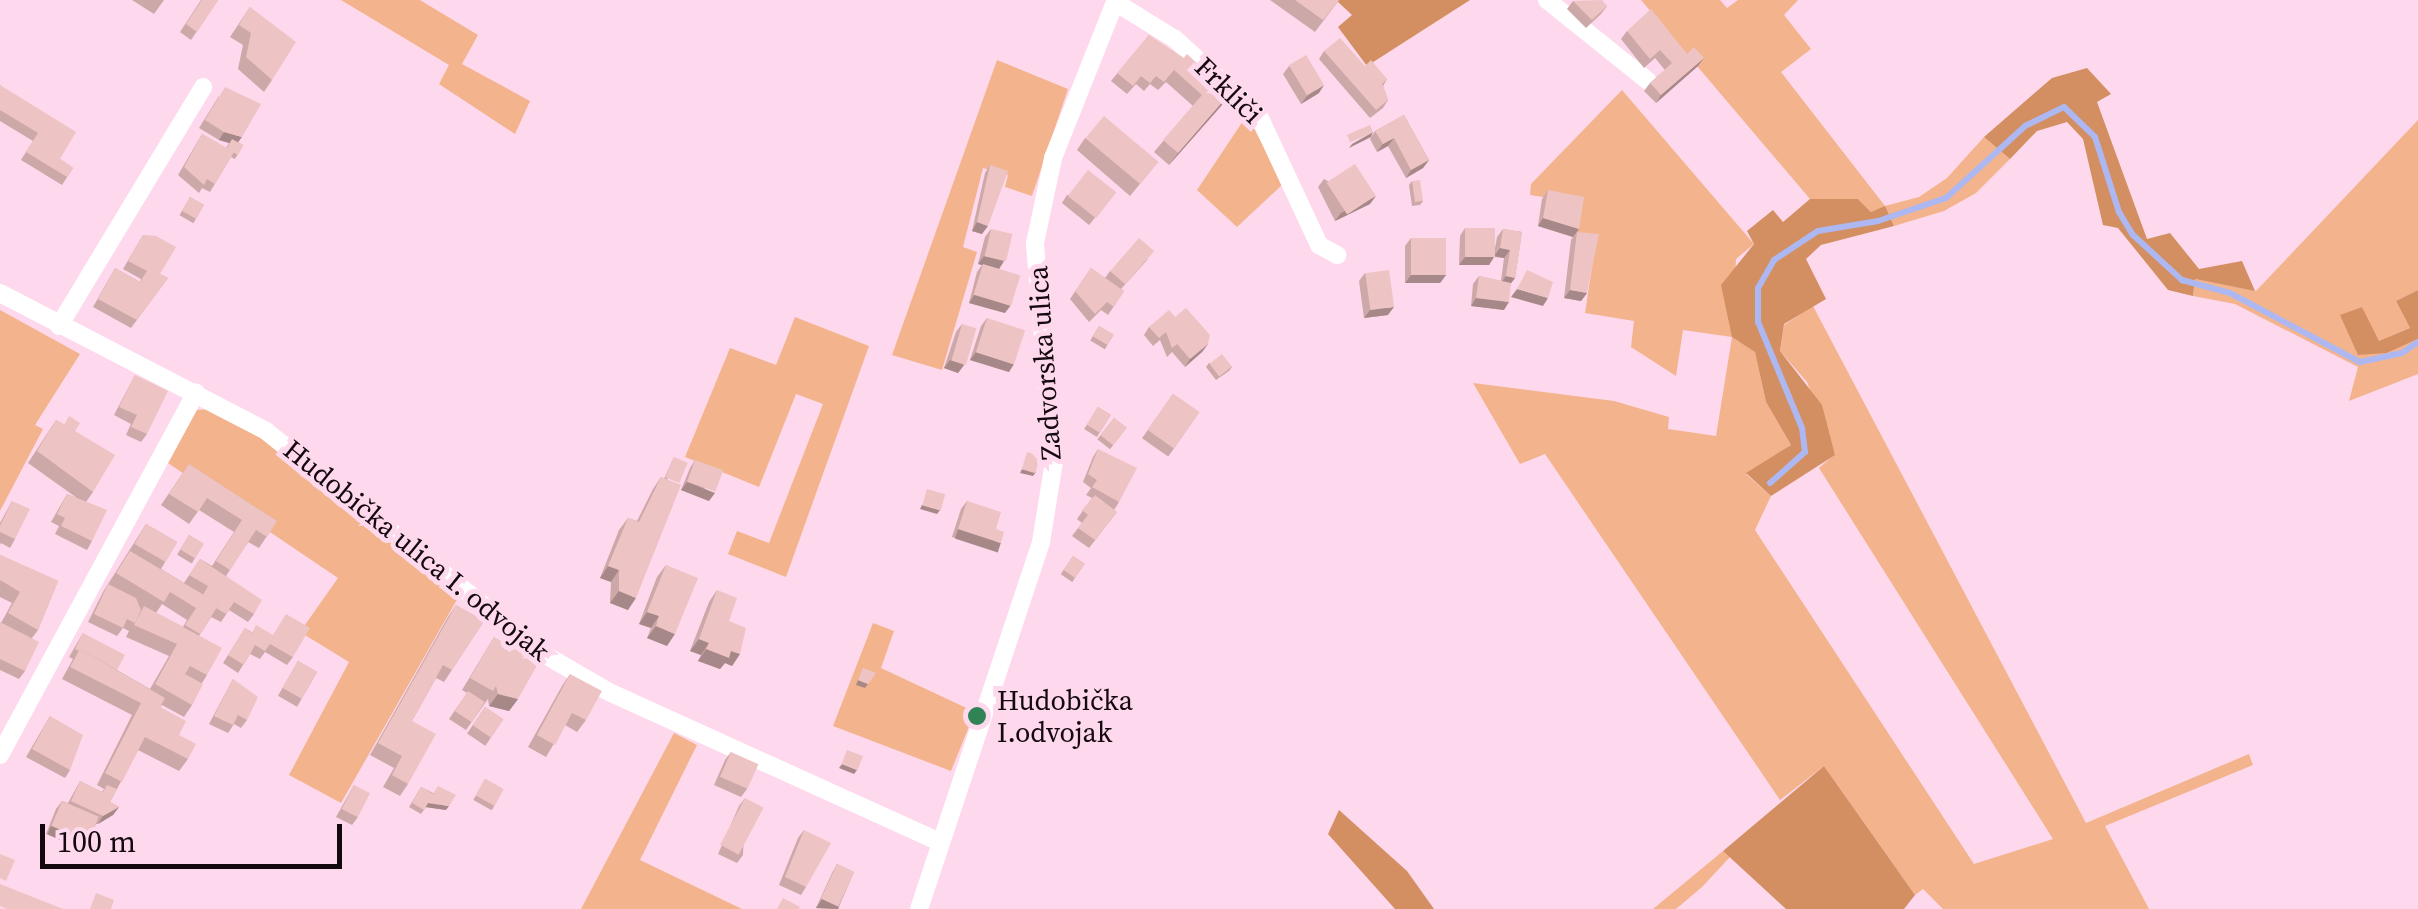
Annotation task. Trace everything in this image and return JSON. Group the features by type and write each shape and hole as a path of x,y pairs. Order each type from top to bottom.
{"street":[{"path":"1548,0 1648,81"},
{"name":"Frkliči","path":"1116,1 1175,38 1258,114 1319,245 1337,256"},
{"name":"Zadvorska ulica","path":"939,842 1041,542 1054,462 1036,243 1053,158 1116,1"},
{"path":"58,326 203,87"},
{"name":"Hudobička ulica I. odvojak","path":"0,294 196,393 309,461 547,656 662,718 816,780 939,842"},
{"path":"0,755 196,393"},
{"path":"919,909 939,842"}],"shaded area":[{"path":"341,0 420,0 478,35 462,64 530,101 515,134 439,84 449,65"},
{"path":"1336,0 1470,0 1367,66 1338,27 1352,15"},
{"path":"1641,0 1720,0 1727,8 1738,0 1798,0 1784,15 1811,49 1781,72 1885,206 1919,197 1947,178 1984,137 2010,159 1976,193 1944,211 1894,226 1885,207 1871,212 1858,199 1810,199"},
{"path":"997,60 1068,89 1032,196 1005,187 1008,175 983,168 963,247 977,252 942,370 892,355"},
{"path":"2087,68 2111,94 2097,102 2147,239 2170,233 2199,269 2242,261 2255,291 2195,279 2193,296 2168,290 2118,228 2103,225 2083,139 2067,122 2037,131 2010,159 1984,137 2052,78"},
{"path":"1622,90 1754,244 1736,259 1732,337 1683,330 1676,376 1631,347 1634,321 1585,313 1596,241 1576,238 1582,203 1530,195 1531,184"},
{"path":"1247,115 1283,184 1237,227 1197,190"},
{"path":"2418,120 2418,290 2396,301 2410,328 2378,342 2362,307 2340,316 2387,353 2418,339 2418,374 2349,401 2358,367 2235,304 2193,296 2195,279 2256,291"},
{"path":"1810,199 1858,199 1871,212 1885,206 1894,226 1821,245 1806,259 1826,299 1784,324 1780,351 1822,405 1835,455 1771,496 1746,473 1791,445 1766,402 1755,352 1732,337 1721,285 1754,244 1747,231 1773,210 1783,222"},
{"path":"2418,290 2418,339 2387,353 2358,355 2340,315 2362,307 2379,341 2410,328 2396,301"},
{"path":"1813,306 2086,823 2249,754 2253,765 2105,826 2149,909 1943,909 1923,889 1915,895 1824,766 1780,800 1545,454 1520,464 1473,383 1614,401 1669,417 1668,429 1716,436 1732,337 1755,351 1766,402 1791,445 1746,474 1771,496 1755,530 1974,864 2053,839 1819,468 1835,454 1807,382 1780,351 1784,325"},
{"path":"0,310 80,354 35,425 43,429 0,511"},
{"path":"795,317 869,346 786,577 728,554 737,531 769,543 823,404 796,394 759,487 685,457 730,348 776,365"},
{"path":"209,409 265,437 459,596 341,803 289,775 349,662 300,632 338,578 168,463 197,410"},
{"path":"873,623 894,631 881,668 975,712 951,771 833,726"},
{"path":"674,733 697,745 640,860 742,909 581,909"},
{"path":"1824,766 1915,895 1904,909 1786,909 1723,851"},
{"path":"1339,810 1407,871 1434,909 1395,909 1328,834"},
{"path":"1723,851 1730,857 1676,909 1653,909"}],"building":[{"path":"202,0 218,0 197,32 186,24"},
{"path":"1295,0 1339,0 1323,20"},
{"path":"1602,0 1607,6 1592,20 1573,1"},
{"path":"250,7 296,42 272,80 246,57 251,33 239,25"},
{"path":"1651,9 1687,54 1694,47 1704,58 1661,95 1650,83 1672,63 1660,50 1650,59 1627,31"},
{"path":"1149,35 1184,58 1164,82 1156,76 1150,83 1141,76 1133,86 1117,73"},
{"path":"1340,38 1365,66 1371,60 1387,79 1382,84 1388,100 1376,110 1324,51"},
{"path":"1187,54 1230,93 1178,153 1163,140 1202,95 1174,70"},
{"path":"1306,55 1324,85 1307,95 1289,65"},
{"path":"0,85 76,132 60,159 73,168 67,177 26,152 38,133 0,110"},
{"path":"225,87 261,104 242,137 205,120"},
{"path":"1404,115 1429,160 1411,170 1394,138 1383,144 1375,131"},
{"path":"1104,116 1158,162 1140,184 1085,138"},
{"path":"1370,125 1373,132 1350,142 1347,135"},
{"path":"202,134 234,152 215,184 207,179 204,185 184,167"},
{"path":"232,139 243,145 238,155 227,149"},
{"path":"1355,164 1376,196 1347,214 1326,183"},
{"path":"990,165 1008,171 988,226 977,222"},
{"path":"1088,170 1116,192 1096,218 1068,196"},
{"path":"1420,180 1423,201 1415,202 1412,181"},
{"path":"1548,190 1584,197 1579,229 1543,218"},
{"path":"190,197 204,205 196,219 182,211"},
{"path":"1465,228 1495,228 1495,257 1465,257"},
{"path":"991,229 1012,234 1006,261 985,256"},
{"path":"1503,229 1522,232 1515,278 1506,276 1510,250 1500,248"},
{"path":"1577,232 1599,234 1587,293 1570,290"},
{"path":"143,235 156,236 176,247 160,274 168,278 137,320 98,299 115,268 140,282 147,271 128,261"},
{"path":"1139,238 1154,251 1125,284 1110,271"},
{"path":"1411,238 1446,238 1446,275 1411,275"},
{"path":"983,264 1020,275 1011,306 974,295"},
{"path":"1091,268 1124,291 1114,307 1107,302 1095,314 1075,291"},
{"path":"1389,270 1394,307 1370,310 1365,273"},
{"path":"1527,270 1553,282 1548,298 1517,289"},
{"path":"1479,276 1511,283 1509,302 1476,298"},
{"path":"1186,308 1210,335 1208,344 1190,359 1177,344 1172,348 1166,332 1159,338 1149,327 1169,310 1175,317"},
{"path":"987,318 1025,330 1014,365 976,352"},
{"path":"962,324 976,328 966,365 952,361"},
{"path":"1099,326 1114,335 1107,345 1093,336"},
{"path":"1222,354 1232,367 1219,376 1209,364"},
{"path":"135,375 168,391 147,434 131,427 137,415 119,407"},
{"path":"1173,394 1199,412 1174,448 1148,430"},
{"path":"1098,407 1111,415 1100,433 1087,425"},
{"path":"69,416 80,423 75,431 115,455 93,492 37,451 56,420 64,425"},
{"path":"1114,418 1127,428 1113,445 1100,435"},
{"path":"1098,449 1137,468 1119,502 1092,487 1097,480 1088,474"},
{"path":"1027,452 1040,456 1035,473 1022,469"},
{"path":"674,457 688,463 679,483 665,477"},
{"path":"695,460 723,470 715,492 687,482"},
{"path":"189,464 277,521 267,537 256,530 230,570 216,561 242,520 207,498 198,512 169,494"},
{"path":"661,477 681,485 636,598 619,591 619,570 608,566 628,518 639,522"},
{"path":"927,489 945,494 941,511 922,505"},
{"path":"67,494 107,510 92,541 61,526 65,518 57,514"},
{"path":"1095,495 1117,512 1095,540 1078,528 1088,515 1082,510"},
{"path":"12,501 30,509 15,539 0,532"},
{"path":"967,501 1001,512 996,529 1004,532 1001,543 958,529"},
{"path":"146,524 177,542 166,562 134,544"},
{"path":"189,535 204,544 195,558 180,550"},
{"path":"130,551 219,604 200,634 185,625 196,608 170,592 164,602 116,573"},
{"path":"0,555 58,581 38,630 8,613 20,592 0,580"},
{"path":"1073,556 1085,564 1075,578 1063,570"},
{"path":"200,559 262,600 254,614 234,602 226,614 216,608 219,604 203,595 208,586 189,575"},
{"path":"666,565 698,578 675,634 656,626 659,616 647,612"},
{"path":"108,584 136,598 141,610 135,623 127,619 123,628 94,614"},
{"path":"717,590 737,598 729,621 746,628 740,654 731,651 729,658 706,649 709,643 699,639"},
{"path":"456,605 484,621 452,670 443,665 412,721 436,734 408,784 392,775 402,756 378,743"},
{"path":"144,606 222,648 207,675 190,666 185,674 203,684 192,705 155,684 177,644 134,625"},
{"path":"286,614 310,628 293,657 270,644 265,651 255,645 244,665 228,655 245,628 252,633 256,625 273,635"},
{"path":"0,622 39,642 25,671 0,659"},
{"path":"83,633 125,655 117,670 75,649"},
{"path":"494,637 539,662 518,699 498,694 496,686 493,691 470,678"},
{"path":"80,649 165,698 160,707 186,721 179,735 196,744 188,759 145,737 122,782 105,773 141,703 70,667"},
{"path":"298,661 317,672 302,699 282,688"},
{"path":"863,668 876,673 868,684 858,680"},
{"path":"570,674 602,691 586,720 572,713 555,745 537,735"},
{"path":"233,679 258,697 247,720 238,715 233,725 214,716"},
{"path":"468,691 485,702 472,722 455,711"},
{"path":"485,707 503,719 491,738 473,725"},
{"path":"50,716 83,735 70,770 32,749"},
{"path":"847,750 863,756 857,770 842,764"},
{"path":"731,752 758,764 747,789 720,777"},
{"path":"485,779 503,789 494,806 476,796"},
{"path":"80,781 103,792 107,785 117,789 110,802 119,807 103,816 71,801"},
{"path":"354,785 370,793 358,817 342,809"},
{"path":"438,786 456,795 449,806 428,803 424,810 412,803 421,787 433,794"},
{"path":"745,798 764,808 739,855 720,845"},
{"path":"62,801 99,817 88,841 51,826"},
{"path":"804,830 831,843 806,887 785,877"},
{"path":"0,854 15,860 6,881 0,878"},
{"path":"837,864 854,872 838,906 821,898"},
{"path":"0,884 63,909 7,909 0,906"},
{"path":"96,893 114,900 111,909 90,909"},
{"path":"783,898 800,907 799,909 777,909"}],"waterway":[{"path":"1770,483 1805,452 1802,428 1758,322 1758,288 1774,260 1818,231 1878,221 1946,198 2025,126 2064,107 2095,137 2119,212 2133,235 2182,280 2230,293 2360,362 2402,353 2418,342"}],"place":[{"name":"Hudobička I.odvojak","path":"977,716"}]}
